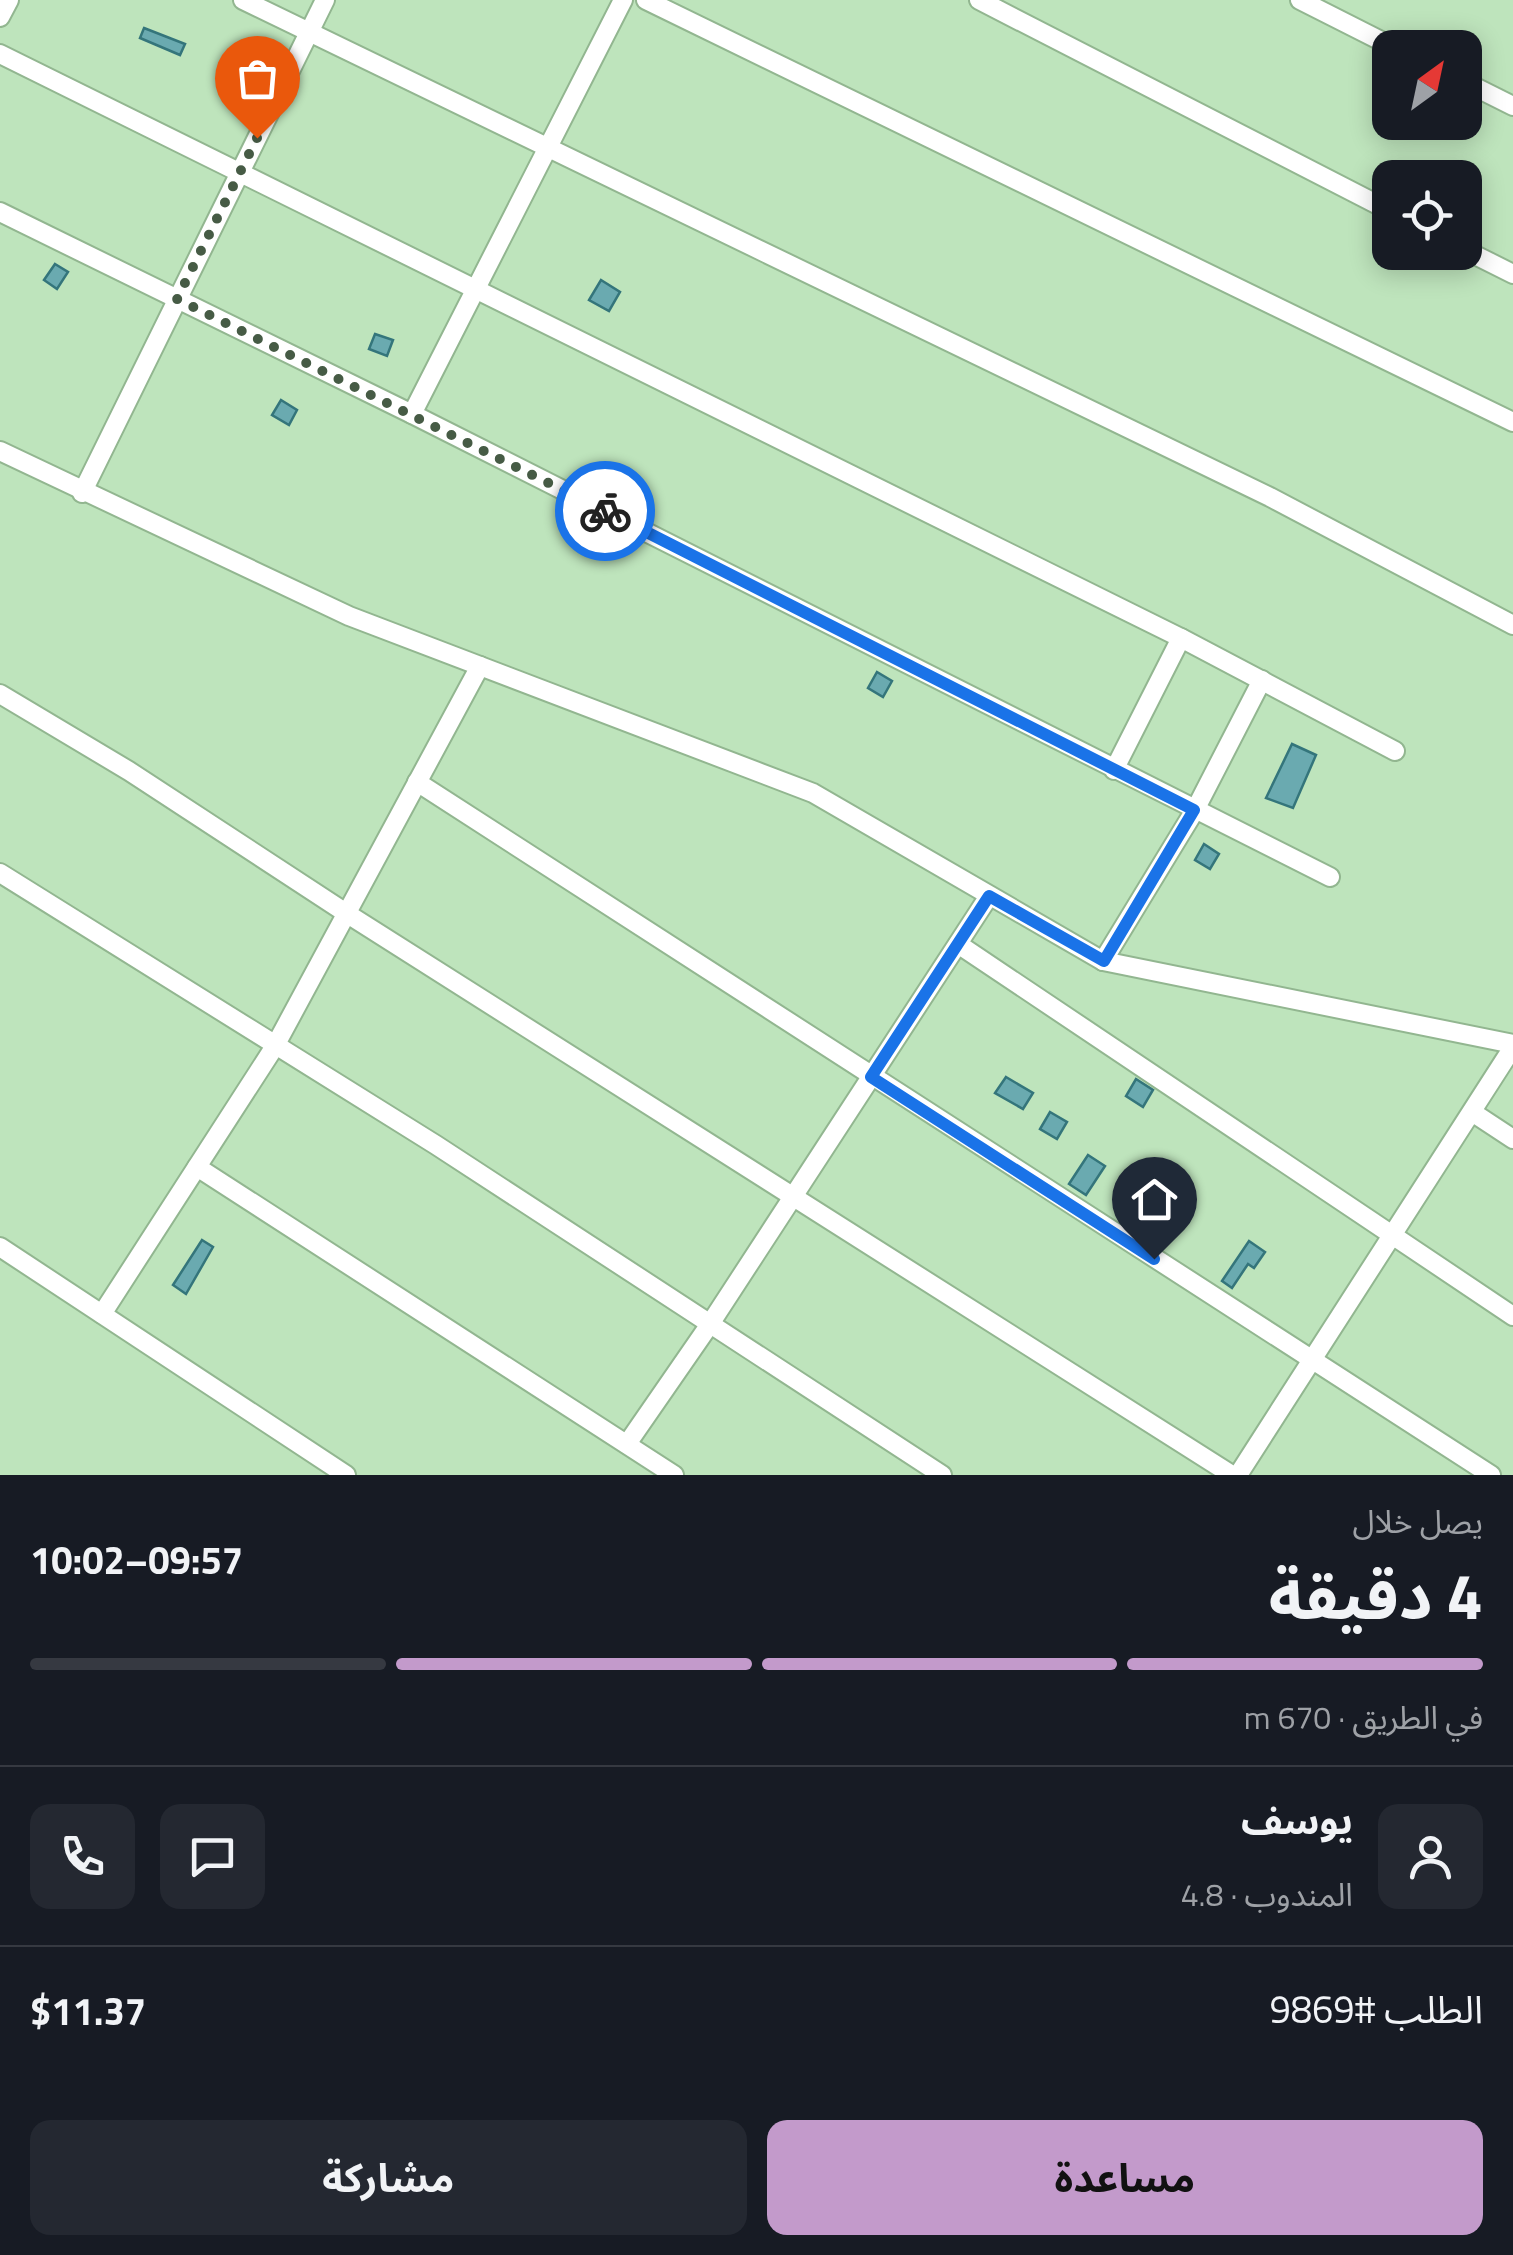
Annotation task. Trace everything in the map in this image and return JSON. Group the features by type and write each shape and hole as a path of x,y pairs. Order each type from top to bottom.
{"street":[{"path":"0,17 9,0"},
{"path":"242,0 1270,497 1513,625"},
{"path":"82,492 325,0"},
{"path":"412,414 624,0"},
{"path":"646,0 1513,422"},
{"path":"979,0 1372,202"},
{"path":"1300,0 1372,36"},
{"path":"0,54 1181,638 1395,751"},
{"path":"1482,90 1513,106"},
{"path":"0,212 412,414 1330,877"},
{"path":"1482,258 1513,274"},
{"path":"0,451 348,616 814,793 1104,961 1513,1046 1235,1475 346,913 129,771 0,694"},
{"path":"1114,770 1181,638"},
{"path":"102,1314 275,1046 480,666"},
{"path":"1104,961 1194,810 1262,680"},
{"path":"417,782 1490,1475"},
{"path":"0,873 436,1145 942,1475"},
{"path":"626,1444 710,1324 989,896"},
{"path":"958,944 1513,1316"},
{"path":"1472,1112 1513,1139"},
{"path":"197,1168 674,1475"},
{"path":"0,1247 346,1475"}],"building":[{"path":"144,28 185,44 180,55 140,38"},
{"path":"55,264 68,272 57,289 44,280"},
{"path":"601,280 620,292 609,311 589,300"},
{"path":"375,334 393,340 387,356 369,349"},
{"path":"281,400 297,410 289,425 272,415"},
{"path":"877,672 892,681 883,697 868,688"},
{"path":"1292,744 1316,755 1293,808 1266,798"},
{"path":"1204,844 1219,854 1210,869 1195,860"},
{"path":"1006,1077 1033,1093 1023,1109 995,1093"},
{"path":"1136,1079 1153,1090 1143,1107 1126,1096"},
{"path":"1050,1112 1067,1122 1057,1139 1040,1129"},
{"path":"1088,1155 1105,1166 1086,1195 1069,1184"},
{"path":"202,1240 213,1247 186,1294 173,1285"},
{"path":"1249,1241 1265,1252 1254,1268 1248,1264 1232,1288 1222,1281"}],"way so far":[{"path":"257,138 177,299 605,511"}],"route":[{"path":"605,511 1194,810 1104,961 989,896 871,1077 1154,1259"}]}
